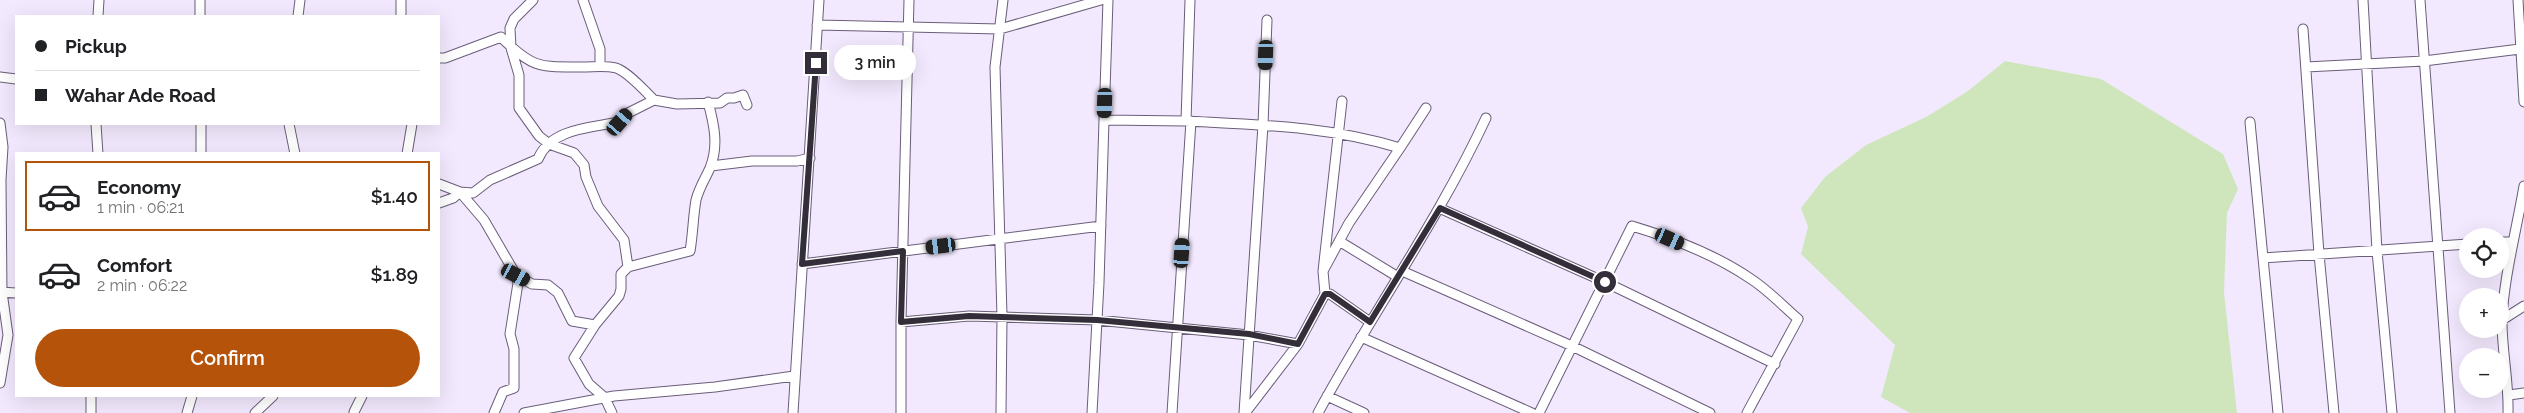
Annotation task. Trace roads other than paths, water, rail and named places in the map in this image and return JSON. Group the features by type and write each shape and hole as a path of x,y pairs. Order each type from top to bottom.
{"street":[{"path":"98,15 99,0"},
{"path":"200,0 200,15"},
{"path":"298,15 300,0"},
{"path":"401,0 401,15"},
{"path":"533,0 514,19 510,28 511,48 519,75 519,108 531,128 549,144 574,153 584,165 586,177 598,206 624,240 628,267"},
{"path":"582,0 600,49 600,66"},
{"path":"793,413 819,0"},
{"path":"901,413 901,322 909,0"},
{"path":"1001,413 1002,316 995,67 1003,0"},
{"path":"818,25 908,29 1000,29 1101,0"},
{"path":"1092,413 1101,226 1108,0"},
{"path":"1172,413 1188,121 1190,0"},
{"path":"2363,0 2377,251 2392,413"},
{"path":"2420,0 2436,246 2450,413"},
{"path":"2518,0 2524,102"},
{"path":"1244,413 1263,126 1267,20"},
{"path":"2303,29 2319,254 2334,413"},
{"path":"440,58 445,58 501,37 511,48 526,59 542,67 558,69 569,66 618,68 654,100 677,104 720,103 727,98 743,95 747,105"},
{"path":"2306,67 2367,66 2520,49"},
{"path":"0,78 15,79"},
{"path":"440,184 460,192 472,193 490,180 538,159 542,150 549,144 580,128 620,122 626,114 654,100"},
{"path":"1244,413 1298,344 1325,294 1323,271 1342,101"},
{"path":"612,413 605,398 589,384 574,358 594,325 618,296 622,289 621,274 628,267 690,251 696,200 700,186 711,166 715,136 708,102"},
{"path":"1323,271 1339,241 1426,108"},
{"path":"1318,413 1361,337 1440,208 1486,118"},
{"path":"1104,120 1188,121 1311,128 1360,136 1400,148"},
{"path":"2250,122 2278,413"},
{"path":"0,123 3,147 0,210 1,292 8,335 0,382"},
{"path":"96,125 98,152"},
{"path":"201,125 201,152"},
{"path":"288,125 295,152"},
{"path":"408,152 412,125"},
{"path":"711,166 752,161 796,161 810,158"},
{"path":"2507,288 2524,186"},
{"path":"440,203 453,198 460,192"},
{"path":"460,192 491,229 516,275 518,283 510,334 514,349 514,388 503,392 494,413"},
{"path":"1440,208 1605,282 1775,364"},
{"path":"2516,230 2524,224"},
{"path":"802,264 1101,226"},
{"path":"1539,413 1632,226 1656,233 1727,265 1752,280 1798,319 1748,413"},
{"path":"1339,241 1400,274 1572,346 1710,413"},
{"path":"2263,258 2459,245"},
{"path":"516,275 532,284 548,285 558,293 572,321 594,325"},
{"path":"1,292 15,293"},
{"path":"1325,294 1330,294 1370,322"},
{"path":"2509,316 2524,306"},
{"path":"901,322 969,316 1097,320 1177,329 1249,334 1298,344"},
{"path":"1361,337 1532,413"},
{"path":"524,413 605,398 714,387 794,376"},
{"path":"2509,395 2524,393"},
{"path":"1327,396 1364,413"},
{"path":"91,397 91,413"},
{"path":"187,413 192,397"},
{"path":"254,413 272,397"},
{"path":"355,413 362,397"},
{"path":"2508,413 2509,398"}]}
